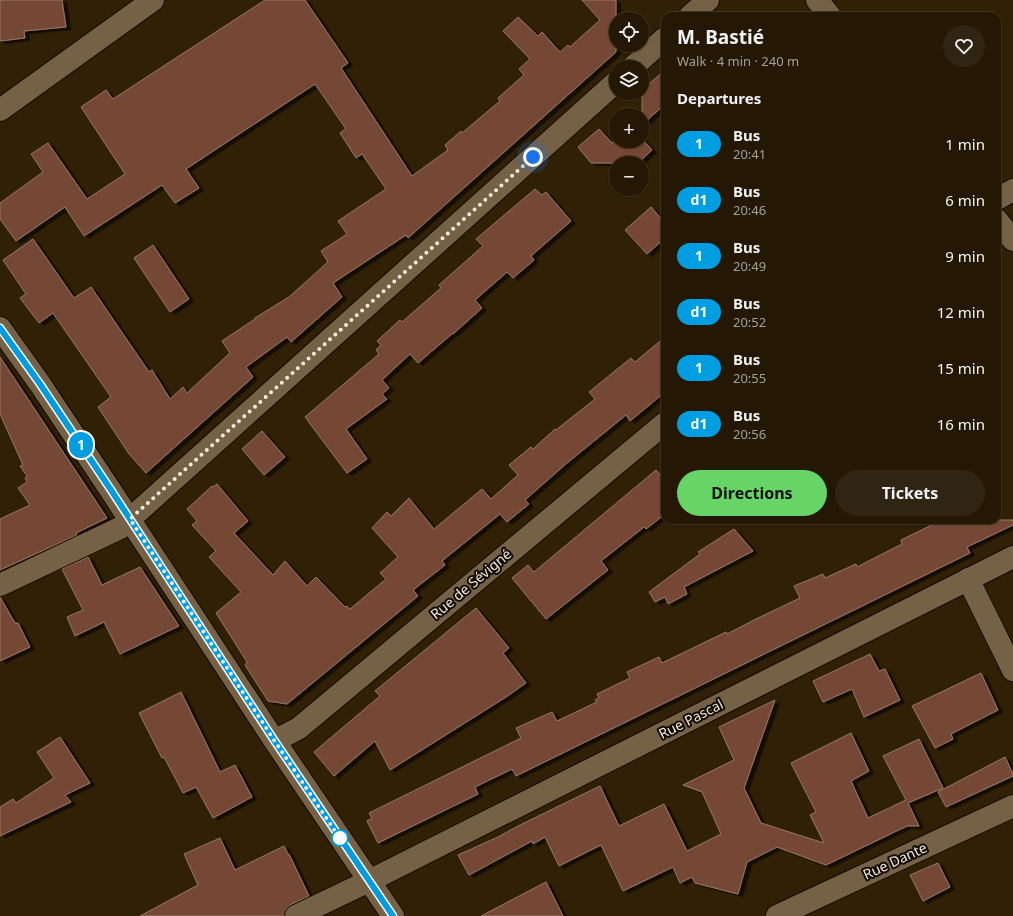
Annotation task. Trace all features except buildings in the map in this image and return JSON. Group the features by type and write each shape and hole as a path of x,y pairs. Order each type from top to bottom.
{"street":[{"path":"0,110 153,0"},
{"path":"694,12 708,0"},
{"path":"817,0 827,12"},
{"path":"641,60 661,42"},
{"path":"0,585 120,528 609,88"},
{"path":"1001,198 1013,190"},
{"path":"1001,225 1013,240"},
{"path":"0,328 40,384 274,740 393,916"},
{"name":"Rue de Sévigné","path":"274,740 299,728 661,426"},
{"name":"Rue Pascal","path":"296,916 369,881 1013,557"},
{"path":"968,579 1013,670"},
{"name":"Rue Dante","path":"777,916 1013,806"}],"bus line":[{"name":"1","path":"0,328 40,384 111,490 274,740 393,916"}],"route":[{"path":"340,838 341,840 130,519 533,157"}]}
